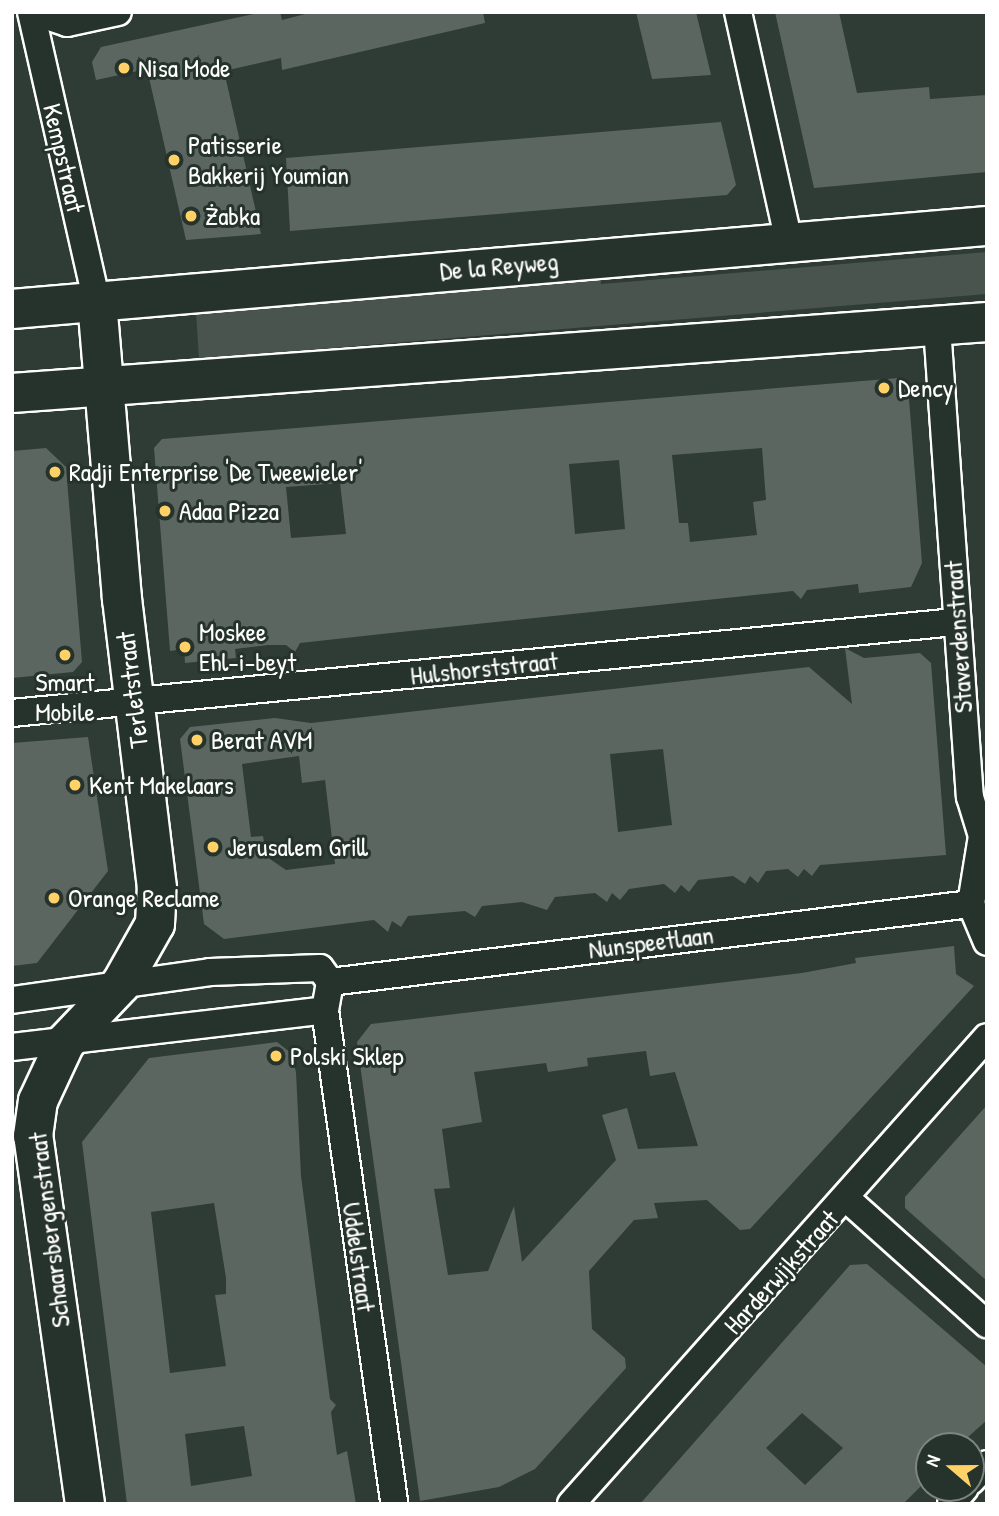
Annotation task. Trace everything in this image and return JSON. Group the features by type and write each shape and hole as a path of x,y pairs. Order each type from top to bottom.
{"street":[{"path":"33,12 67,23 118,12"},
{"name":"Kempstraat","path":"33,12 97,303"},
{"path":"738,12 790,246"},
{"name":"De la Reyweg","path":"12,309 527,262 790,246 987,226"},
{"name":"Terletstraat","path":"97,303 133,702 157,888 155,924 121,984"},
{"path":"12,393 987,322"},
{"name":"Staverdenstraat","path":"937,327 970,797 984,835 971,904"},
{"name":"Hulshorststraat","path":"12,713 956,622"},
{"path":"971,904 987,942"},
{"name":"Nunspeetlaan","path":"330,982 971,904"},
{"path":"12,1000 121,984 308,965 330,982 325,1010 65,1043 12,1047"},
{"name":"Schaarsbergenstraat","path":"85,1504 33,1136 38,1101 65,1043 121,984"},
{"name":"Uddelstraat","path":"325,1010 394,1504"},
{"name":"Harderwijkstraat","path":"571,1504 847,1199 987,1037"},
{"path":"847,1199 987,1324"}],"shaded area":[{"path":"987,252 987,294 199,359 196,312 460,291 600,270 601,284"}],"building":[{"path":"263,12 280,12 282,20 313,12 483,12 485,23 282,70 281,58 224,71 261,234 186,240 147,69 96,80 92,62 101,47"},
{"path":"636,12 696,12 711,75 652,79"},
{"path":"775,12 839,12 857,93 929,87 930,99 987,95 987,172 814,188"},
{"path":"721,122 736,185 727,195 290,231 286,158"},
{"path":"899,378 908,386 922,563 911,587 859,593 858,584 807,590 801,599 793,591 391,633 300,643 295,652 286,645 268,645 235,649 236,658 185,663 184,649 170,651 154,448 162,439","holes":["762,448 766,500 753,502 757,535 690,542 688,523 679,523 672,455","619,460 625,529 575,534 569,464","340,483 346,534 291,538 286,487"]},
{"path":"46,448 66,467 82,662 73,672 12,678 12,451"},
{"path":"845,648 864,658 920,653 931,663 946,855 820,865 812,876 804,869 798,877 788,869 766,871 758,883 750,876 745,884 733,876 698,880 689,892 681,885 675,893 664,884 629,889 620,900 612,893 607,902 595,893 555,897 547,910 522,902 482,906 475,917 465,911 408,916 401,927 392,921 388,932 374,920 224,939 204,924 180,739 190,727 275,718 311,723 809,667 852,704","holes":["663,749 672,825 618,832 610,754","299,756 302,783 325,780 335,864 286,870 267,857 263,836 251,837 242,764"]},
{"path":"88,737 108,871 37,963 12,966 12,743"},
{"path":"954,946 956,974 974,986 750,1229 740,1230 707,1200 654,1203 658,1218 634,1220 589,1271 592,1329 625,1358 626,1368 535,1469 499,1487 420,1501 357,1042 371,1024 802,973 856,963 855,958","holes":["646,1051 650,1076 675,1072 698,1146 638,1149 627,1108 602,1115 616,1160 522,1262 514,1206 488,1271 448,1275 434,1189 450,1188 442,1129 482,1122 474,1072 546,1063 548,1072 588,1066 587,1058"]},
{"path":"277,1042 291,1053 296,1072 301,1176 330,1399 336,1405 331,1412 337,1455 347,1451 356,1504 127,1504 82,1142 149,1058","holes":["214,1203 226,1278 226,1294 215,1295 226,1366 170,1373 151,1212","244,1426 252,1476 191,1486 185,1434"]},
{"path":"987,1105 987,1281 905,1208 905,1197"},
{"path":"867,1264 987,1367 987,1420 974,1432 915,1432 915,1492 903,1504 640,1504 850,1265","holes":["802,1413 843,1448 805,1485 766,1448"]}],"place":[{"name":"Nisa Mode","path":"124,68"},
{"name":"Patisserie Bakkerij Youmian","path":"174,160"},
{"name":"Żabka","path":"191,216"},
{"name":"Dency","path":"884,388"},
{"name":"Radji Enterprise 'De Tweewieler'","path":"55,472"},
{"name":"Adaa Pizza","path":"165,511"},
{"name":"Moskee Ehl-i-beyt","path":"185,647"},
{"name":"Smart Mobile","path":"65,655"},
{"name":"Berat AVM","path":"197,740"},
{"name":"Kent Makelaars","path":"75,785"},
{"name":"Jerusalem Grill","path":"213,847"},
{"name":"Orange Reclame","path":"54,898"},
{"name":"Polski Sklep","path":"276,1056"}]}
